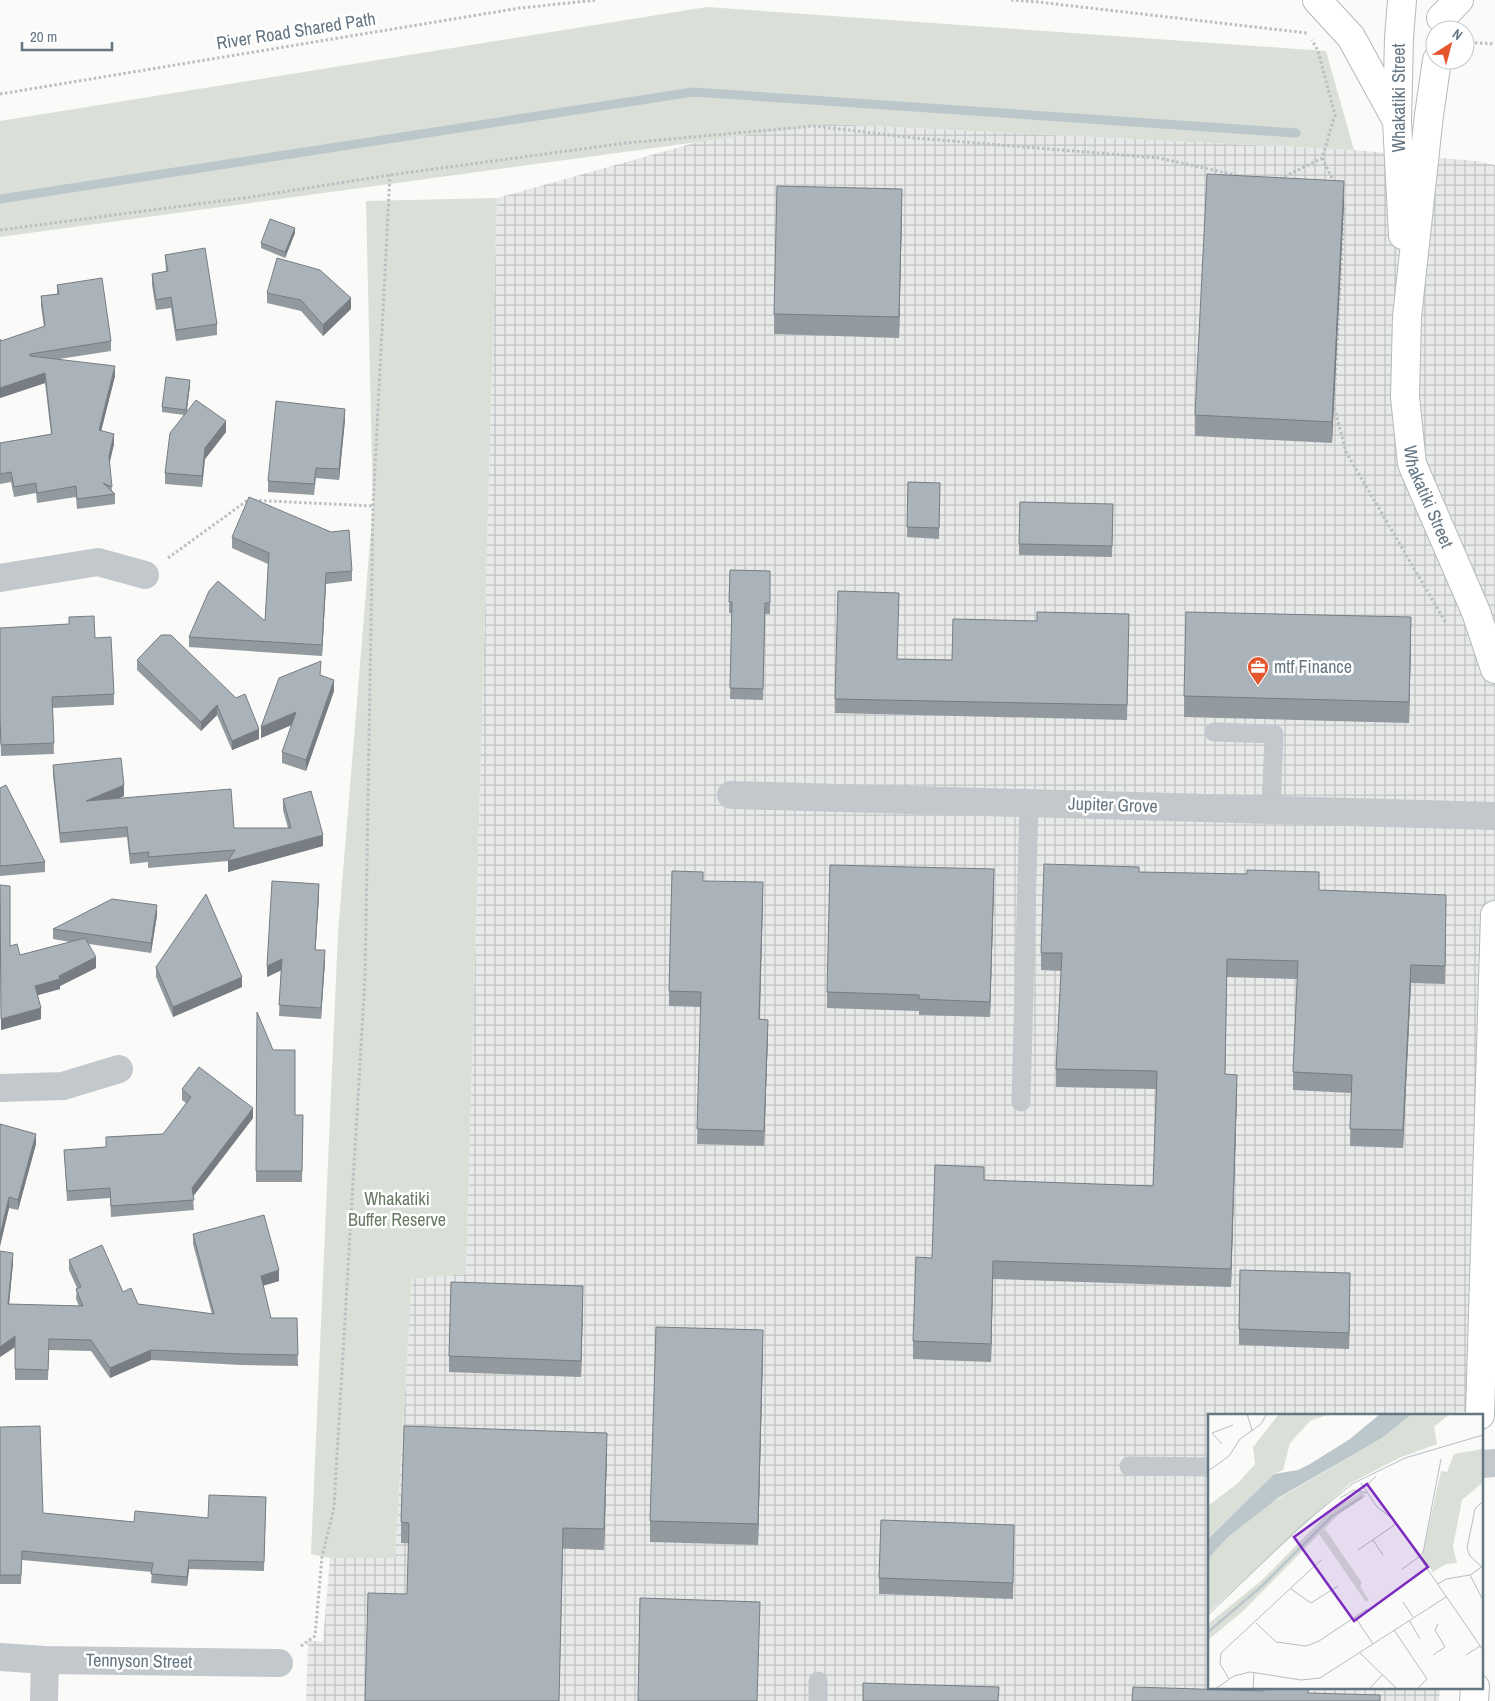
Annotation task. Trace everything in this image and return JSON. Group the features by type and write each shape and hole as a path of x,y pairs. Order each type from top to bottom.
{"main road":[{"path":"1316,0 1351,37 1396,121"},
{"name":"Whakatiki Street","path":"1402,0 1396,121 1407,317"},
{"name":"Whakatiki Street","path":"1436,70 1407,317 1404,397 1412,464 1476,612 1495,669"},
{"path":"1480,1414 1495,915"},
{"path":"1474,1701 1475,1688"}],"street":[{"path":"0,578 98,562 145,574"},
{"name":"Jupiter Grove","path":"731,795 1495,816"},
{"path":"0,1088 63,1086 119,1069"},
{"path":"1482,1464 1495,1464"},
{"name":"Tennyson Street","path":"0,1657 45,1660 279,1663"},
{"path":"44,1701 45,1660"}],"lane":[{"path":"1214,732 1274,734 1271,810"},
{"path":"1021,1102 1028,802"},
{"path":"1129,1466 1208,1467"},
{"path":"818,1681 818,1701"}],"path":[{"name":"River Road Shared Path","path":"0,94 520,8 597,0"},
{"path":"1011,0 1351,37"},
{"path":"1307,33 1318,51 1335,116 1322,158 1336,184"},
{"path":"1475,43 1495,44"},
{"path":"0,230 251,197 390,174 626,143 814,126 915,138 1159,158 1244,177"},
{"path":"1272,183 1322,158"},
{"path":"279,1663 314,1636 322,1557 334,1507 365,978 373,506 390,174"},
{"path":"1344,202 1334,406 1346,452 1450,629"},
{"path":"145,574 248,500 373,506"}],"shaded area":[{"path":"773,121 1354,150 1475,161 1495,165 1495,1409 1453,1414 1208,1414 1208,1688 1440,1688 1439,1701 306,1701 308,1640 323,1642 330,1558 395,1558 412,1279 466,1274 497,198"}],"green space":[{"path":"707,7 1326,51 1354,150 830,124 0,237 0,121"},
{"name":"Whakatiki Buffer Reserve","path":"497,198 466,1274 412,1279 395,1558 330,1558 311,1554 338,933 373,506 366,201"}],"building":[{"path":"1207,174 1344,181 1332,422 1195,415"},
{"path":"777,186 902,189 899,317 774,314"},
{"path":"270,219 295,228 285,252 261,243"},
{"path":"205,248 217,324 176,330 171,297 156,300 152,274 168,271 165,255"},
{"path":"277,258 320,270 351,298 323,325 301,300 267,293"},
{"path":"102,278 111,341 30,354 30,356 115,366 99,430 114,434 109,456 112,487 103,483 115,494 77,499 76,486 37,493 36,483 14,487 11,472 0,474 0,443 52,434 45,373 0,388 0,339 1,341 45,326 41,296 59,294 57,285"},
{"path":"166,377 190,380 186,410 162,407"},
{"path":"196,400 226,421 205,448 202,476 165,473 170,433"},
{"path":"276,401 345,409 339,469 316,468 314,484 268,481"},
{"path":"908,482 940,483 939,528 907,527"},
{"path":"249,497 331,532 349,530 352,571 326,573 322,645 189,637 209,591 218,581 265,621 269,553 232,537"},
{"path":"1020,502 1113,504 1112,546 1019,544"},
{"path":"730,570 770,571 770,603 765,603 763,689 730,688 732,602 729,602"},
{"path":"838,591 899,593 897,659 952,660 953,619 1037,621 1037,612 1129,614 1127,705 835,699"},
{"path":"1186,612 1411,617 1409,702 1184,696"},
{"path":"94,616 95,638 111,637 114,694 52,697 54,743 1,745 0,628 69,624 69,617"},
{"path":"161,635 171,635 236,698 245,694 259,729 232,741 217,705 201,722 137,660"},
{"path":"321,661 320,675 334,680 306,760 282,752 296,712 261,727 279,678"},
{"path":"121,758 124,785 86,801 231,789 234,828 291,828 283,799 311,791 323,835 228,861 235,850 148,857 149,852 130,854 127,827 60,833 53,765"},
{"path":"6,785 45,862 0,866 0,788"},
{"path":"1044,864 1139,867 1139,872 1247,874 1247,870 1319,872 1319,890 1446,895 1445,966 1411,965 1403,1130 1350,1129 1352,1075 1293,1072 1298,961 1227,959 1225,1074 1237,1075 1231,1269 993,1261 991,1344 913,1341 916,1257 932,1258 935,1165 984,1167 984,1180 1153,1186 1157,1071 1056,1069 1062,953 1041,953"},
{"path":"830,865 994,869 990,1002 919,999 919,995 827,992"},
{"path":"672,871 703,872 703,881 763,882 759,1019 768,1020 764,1131 697,1129 701,992 669,991"},
{"path":"272,881 319,884 315,950 325,950 321,1008 279,1005 282,959 267,966"},
{"path":"0,885 10,886 10,946 17,944 20,955 85,938 96,957 59,976 60,979 35,986 41,1008 1,1019"},
{"path":"206,894 242,977 173,1007 156,967"},
{"path":"112,899 157,905 151,943 53,929"},
{"path":"257,1012 273,1050 295,1050 295,1115 303,1115 302,1171 256,1171"},
{"path":"199,1067 253,1108 192,1188 194,1200 111,1206 110,1188 67,1191 64,1150 106,1147 106,1137 163,1134 191,1097 182,1089"},
{"path":"0,1124 36,1134 18,1200 9,1197 0,1235"},
{"path":"264,1215 279,1270 261,1276 271,1318 297,1318 298,1355 151,1350 110,1368 91,1340 49,1339 48,1370 15,1369 15,1336 0,1347 0,1251 13,1253 8,1304 83,1306 76,1289 81,1287 69,1260 102,1245 123,1292 131,1288 138,1304 214,1314 193,1234"},
{"path":"1240,1270 1350,1273 1349,1333 1239,1329"},
{"path":"451,1282 583,1286 581,1361 449,1356"},
{"path":"656,1327 763,1330 758,1524 650,1521"},
{"path":"40,1426 43,1513 134,1522 135,1511 208,1518 209,1495 266,1497 264,1562 189,1560 187,1577 151,1574 153,1563 22,1551 21,1575 0,1575 0,1427"},
{"path":"404,1426 607,1433 604,1529 563,1528 559,1701 365,1701 368,1593 407,1594 409,1523 401,1522"},
{"path":"881,1520 1014,1525 1013,1583 879,1578"},
{"path":"640,1598 760,1602 757,1701 638,1701"},
{"path":"863,1683 999,1687 998,1701 863,1701"},
{"path":"1133,1687 1264,1691 1264,1688 1309,1688 1308,1693 1380,1695 1380,1701 1132,1701"}],"waterway":[{"path":"0,199 693,92 1296,133"}],"place":[{"name":"mtf Finance","path":"1258,686"}]}
